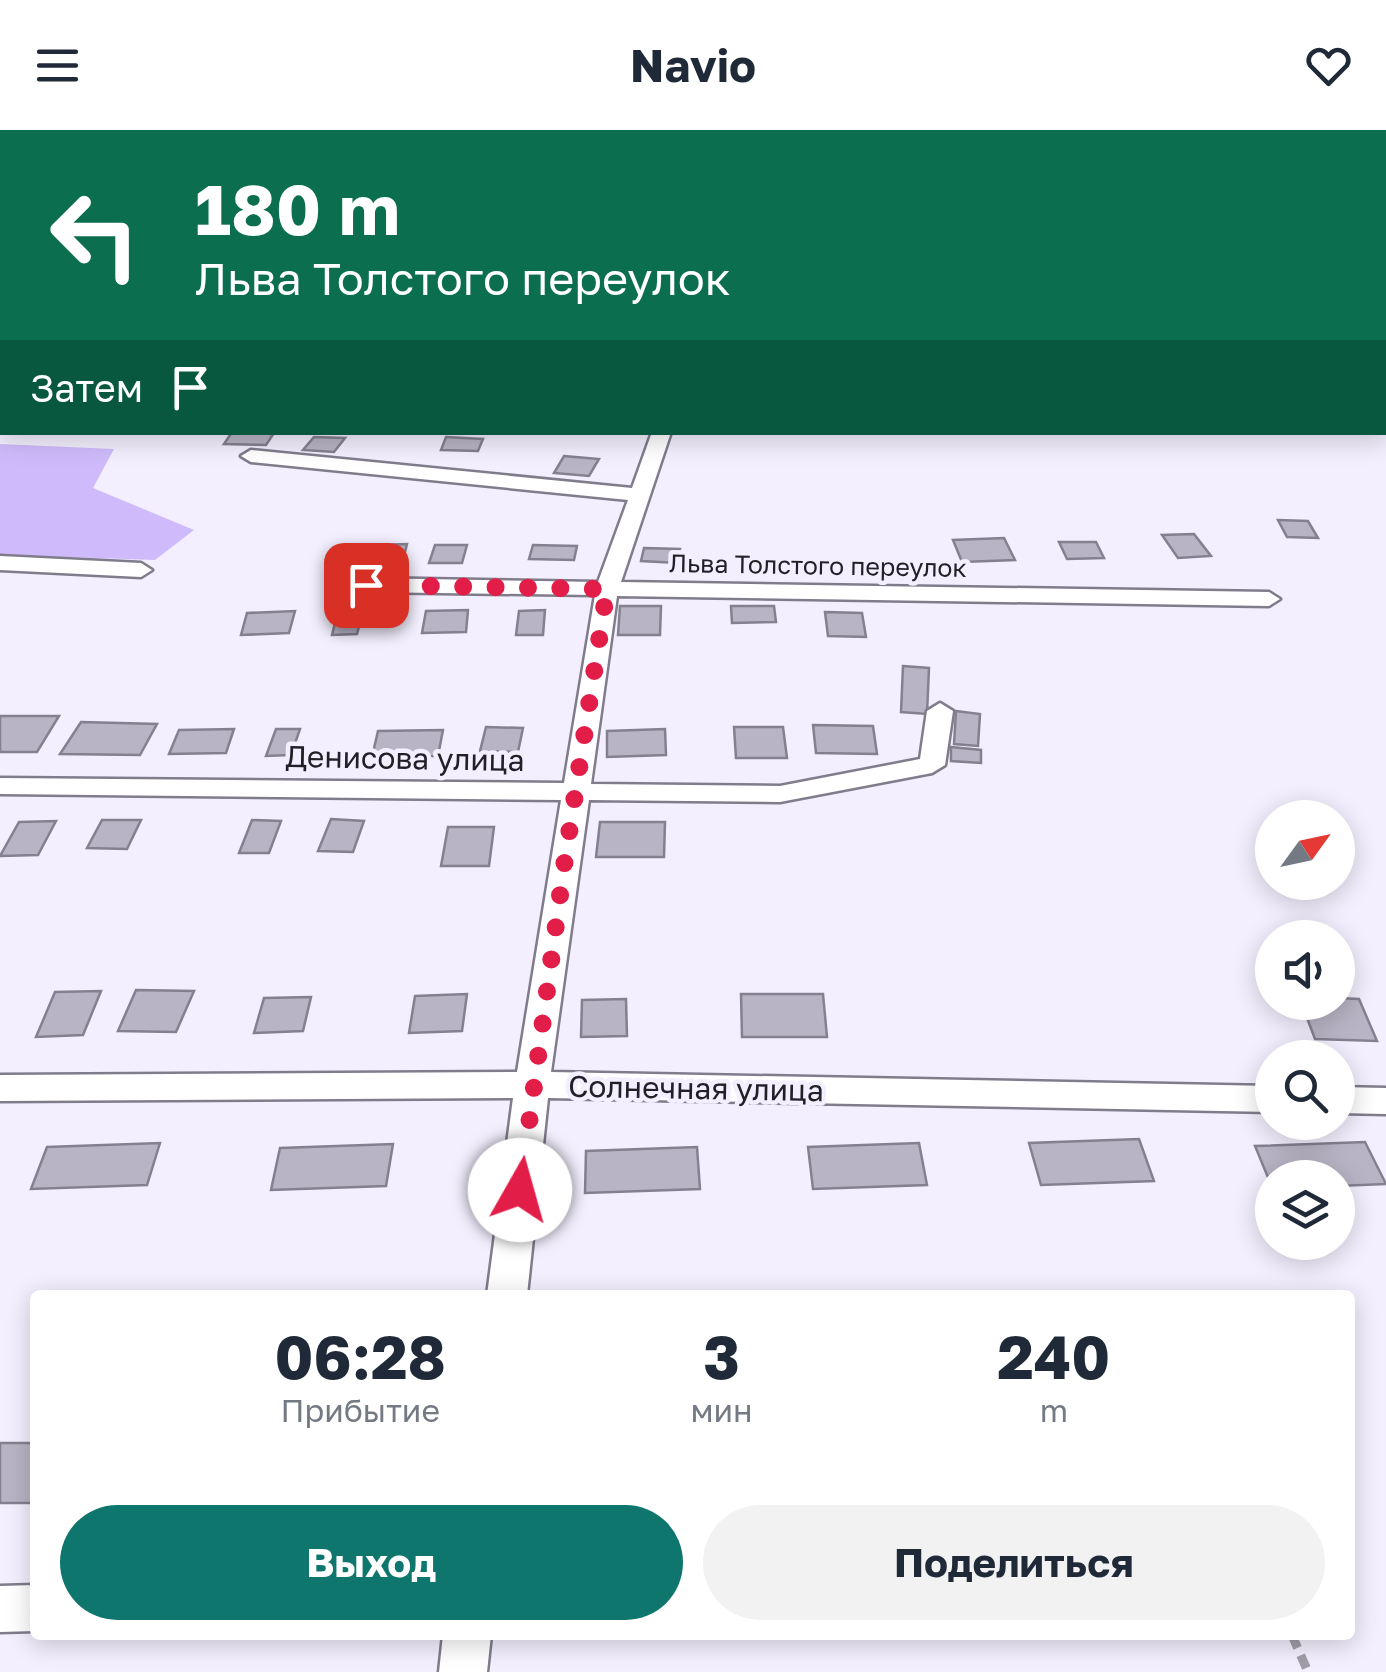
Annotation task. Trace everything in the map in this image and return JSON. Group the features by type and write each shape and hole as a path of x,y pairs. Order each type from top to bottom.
{"street":[{"path":"508,1290 532,1085 607,589 661,435"},
{"path":"251,456 639,495"},
{"path":"0,563 142,570"},
{"name":"Льва Толстого переулок","path":"366,585 1268,599"},
{"name":"Денисова улица","path":"0,786 780,794 932,765 940,710"},
{"name":"Солнечная улица","path":"0,1088 532,1085 1255,1099"},
{"path":"1355,1101 1386,1102"},
{"path":"0,1608 30,1608"},
{"path":"463,1672 466,1640"}],"path":[{"path":"1294,1640 1308,1672"}],"shaded area":[{"path":"0,444 114,449 93,488 194,530 155,560 0,555"}],"building":[{"path":"230,435 273,435 266,445 224,444"},
{"path":"314,437 345,438 334,452 303,450"},
{"path":"446,437 483,439 478,451 441,450"},
{"path":"564,456 599,459 589,476 554,473"},
{"path":"1278,520 1308,521 1318,538 1287,537"},
{"path":"1194,534 1211,556 1178,558 1162,535"},
{"path":"1004,538 1015,560 962,562 953,540"},
{"path":"1059,542 1096,542 1104,558 1067,559"},
{"path":"407,544 402,564 370,565 375,545"},
{"path":"435,545 467,545 462,563 429,563"},
{"path":"533,545 577,546 574,560 529,559"},
{"path":"644,548 680,549 678,563 641,561"},
{"path":"620,606 661,606 660,635 618,635"},
{"path":"731,606 774,606 776,622 732,623"},
{"path":"468,610 466,632 422,633 426,611"},
{"path":"545,610 543,635 516,635 519,611"},
{"path":"295,611 289,633 241,635 247,613"},
{"path":"338,611 363,611 357,634 332,635"},
{"path":"825,612 862,613 866,637 828,636"},
{"path":"903,666 929,668 927,714 901,712"},
{"path":"956,711 980,714 978,746 954,744"},
{"path":"0,716 59,716 37,752 0,752"},
{"path":"81,722 157,724 140,755 60,754"},
{"path":"813,725 873,726 877,754 816,753"},
{"path":"486,727 523,728 518,752 480,751"},
{"path":"734,727 783,727 787,758 736,758"},
{"path":"234,729 226,753 169,754 179,730"},
{"path":"276,729 300,729 291,755 266,756"},
{"path":"665,729 666,755 607,757 607,731"},
{"path":"443,730 438,756 372,757 378,731"},
{"path":"951,747 981,750 981,763 951,761"},
{"path":"331,819 364,821 353,852 318,851"},
{"path":"102,820 141,820 127,849 87,848"},
{"path":"252,820 281,821 269,853 239,853"},
{"path":"56,821 38,855 0,856 19,822"},
{"path":"600,822 665,822 664,857 596,857"},
{"path":"448,827 494,827 489,866 441,866"},
{"path":"136,990 194,991 176,1032 118,1031"},
{"path":"101,991 83,1035 36,1037 55,992"},
{"path":"467,994 462,1031 409,1033 415,996"},
{"path":"741,994 823,994 827,1037 742,1037"},
{"path":"311,997 303,1031 254,1033 264,998"},
{"path":"626,999 627,1036 581,1037 582,1000"},
{"path":"1355,999 1359,999 1377,1041 1355,1040 1315,1039 1308,1020 1355,1020"},
{"path":"1139,1139 1154,1181 1041,1185 1029,1143"},
{"path":"1365,1142 1386,1184 1355,1185 1355,1160 1261,1160 1255,1146"},
{"path":"160,1143 147,1185 31,1189 47,1147"},
{"path":"919,1143 927,1185 813,1189 808,1147"},
{"path":"393,1144 386,1186 271,1190 280,1148"},
{"path":"697,1147 700,1189 585,1193 586,1151"},
{"path":"0,1443 30,1443 30,1503 0,1503"}],"route":[{"path":"366,585 607,589 532,1085 520,1190"}]}
